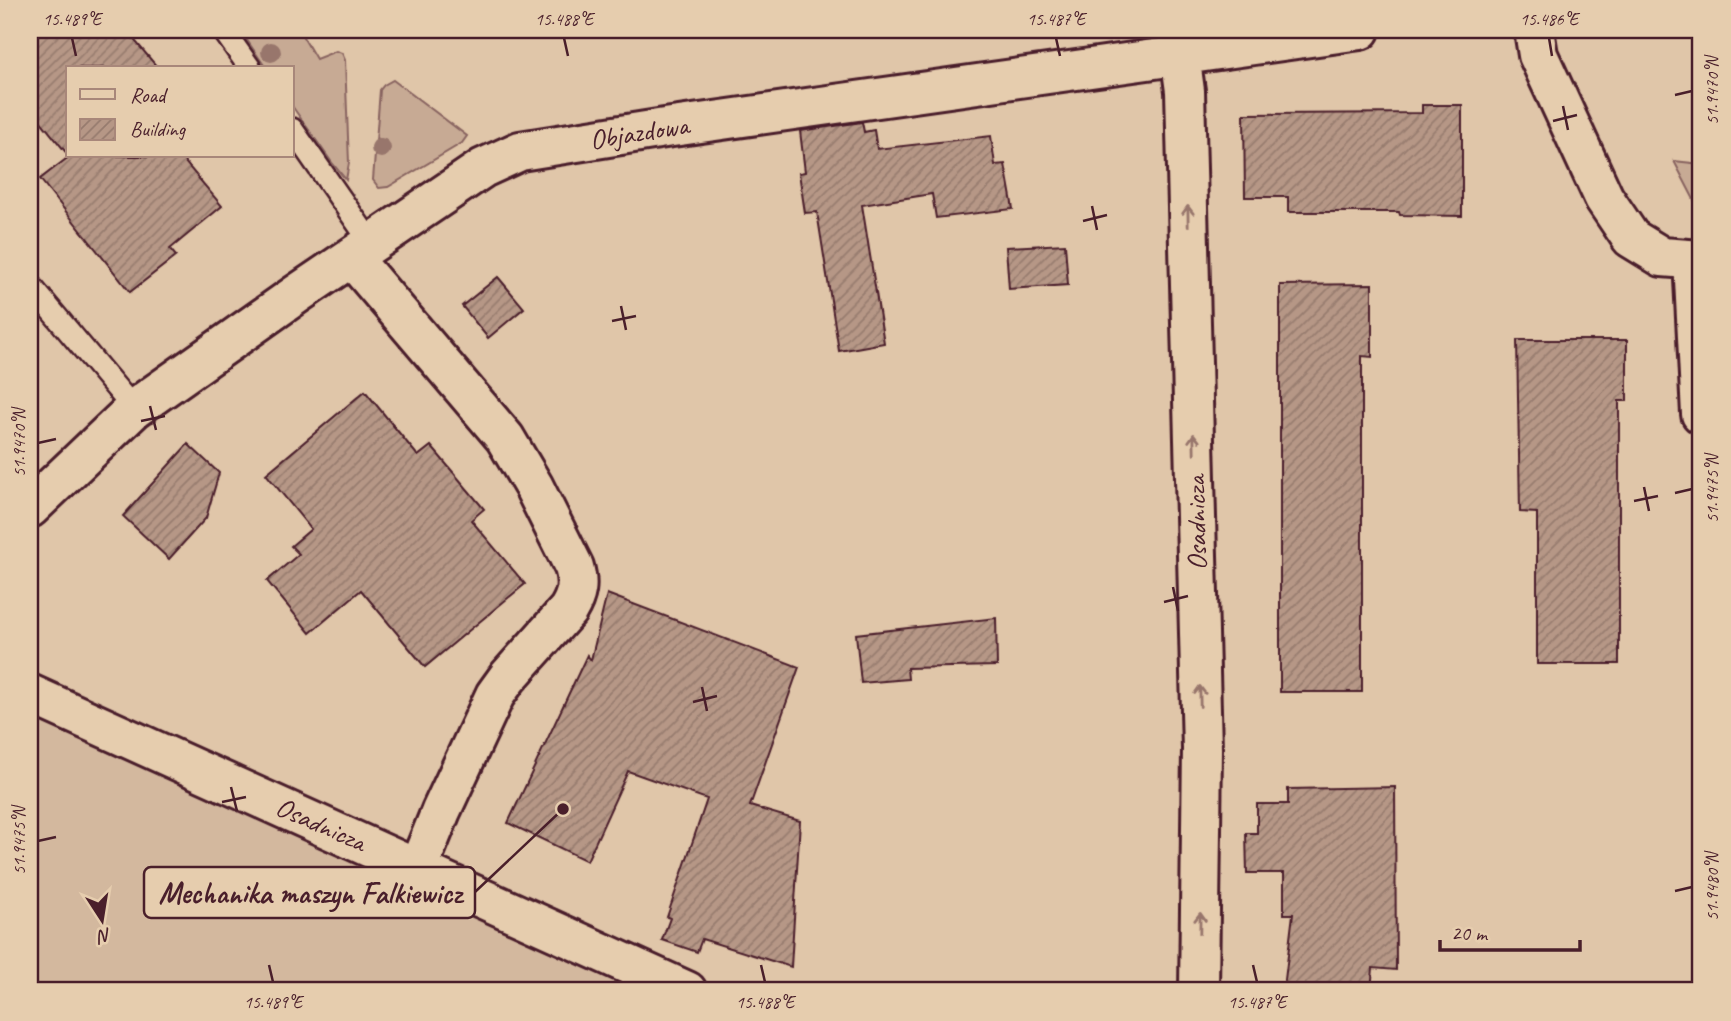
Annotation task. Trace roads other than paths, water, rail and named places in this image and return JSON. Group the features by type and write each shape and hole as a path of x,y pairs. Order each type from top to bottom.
{"street":[{"name":"Objazdowa","path":"30,508 134,410 297,294 483,168 520,151 1360,30"},
{"path":"1534,30 1538,55 1604,198 1631,238 1662,257 1697,260 1701,414"},
{"name":"Osadnicza","path":"1180,54 1185,91 1202,750 1199,991"},
{"path":"362,251 505,438 534,487 574,567 578,581 575,598 568,610 514,669 495,695 441,811 418,868"},
{"name":"Osadnicza","path":"30,694 687,991"}],"lane":[{"path":"223,30 249,66"},
{"path":"294,132 362,251"},
{"path":"30,285 134,410"}],"place":[{"name":"Mechanika maszyn Falkiewicz","path":"563,809"}]}
